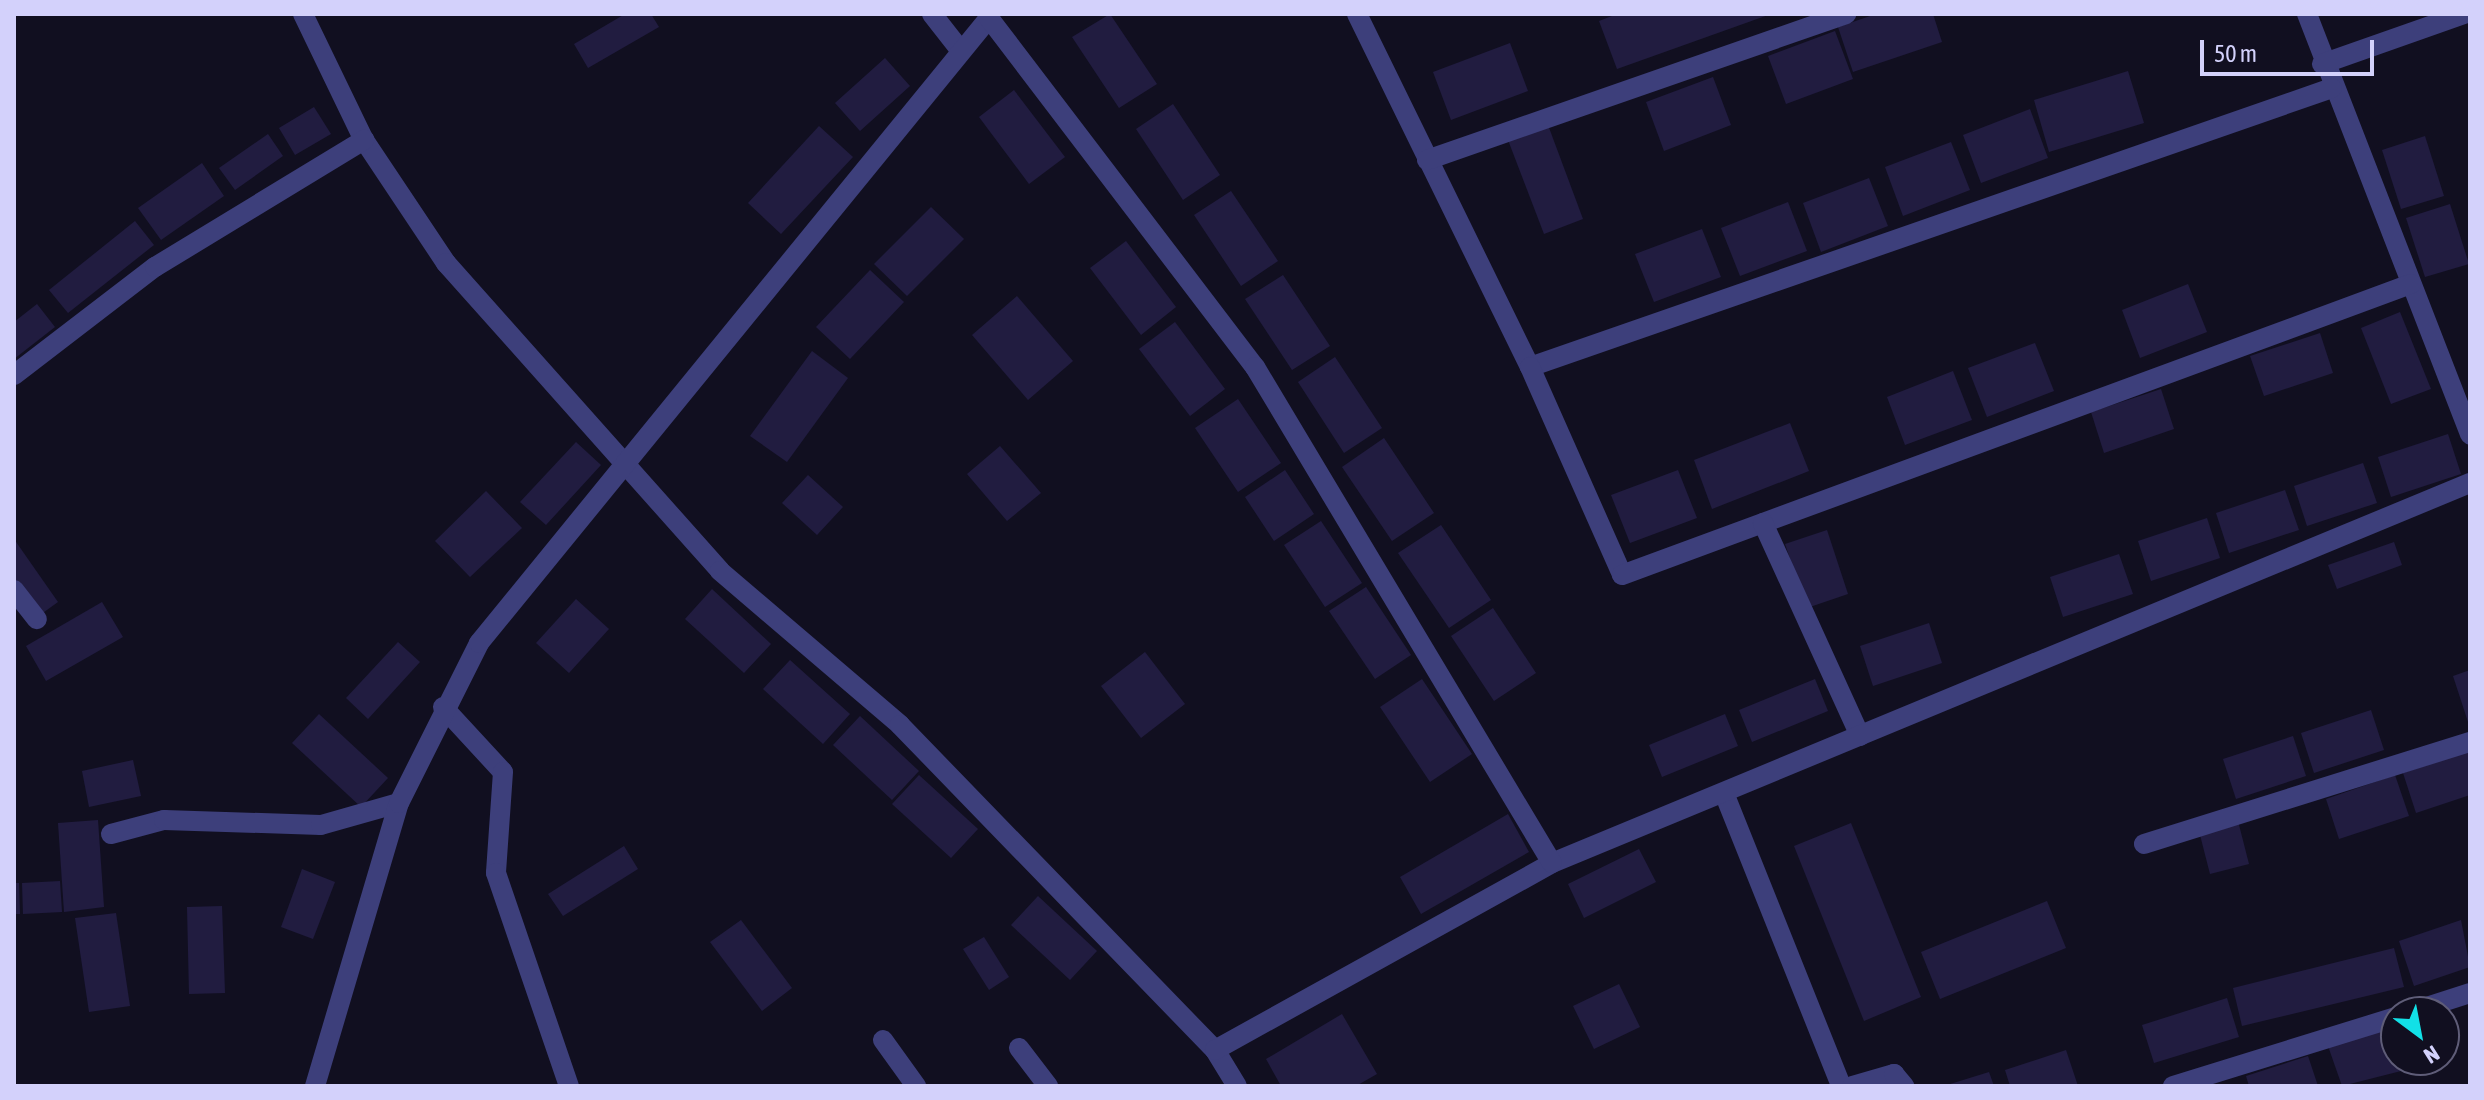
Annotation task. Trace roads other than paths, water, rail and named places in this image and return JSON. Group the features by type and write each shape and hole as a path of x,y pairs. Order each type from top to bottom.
{"street":[{"path":"303,14 364,140 446,263 626,460 720,571 900,725 1215,1050 1237,1086"},
{"path":"932,14 961,51"},
{"path":"1357,14 1530,367 1622,575 2411,284"},
{"path":"1427,160 1846,14"},
{"path":"2307,14 2322,64 2470,434"},
{"path":"2322,64 2464,14"},
{"path":"315,1086 399,803 443,707 479,643 989,18 1255,367 1552,863"},
{"path":"1530,367 2332,88"},
{"path":"14,375 155,267 364,140"},
{"path":"1215,1050 1552,863 2470,483"},
{"path":"1763,523 1860,736"},
{"path":"14,590 37,619"},
{"path":"443,707 503,772 496,873 569,1086"},
{"path":"2144,844 2470,742"},
{"path":"1724,793 1841,1086"},
{"path":"111,834 164,820 321,825 399,803"},
{"path":"2173,1086 2380,1022"},
{"path":"883,1040 916,1086"},
{"path":"1019,1048 1048,1086"},
{"path":"1852,1086 1894,1074 1904,1086"}]}
